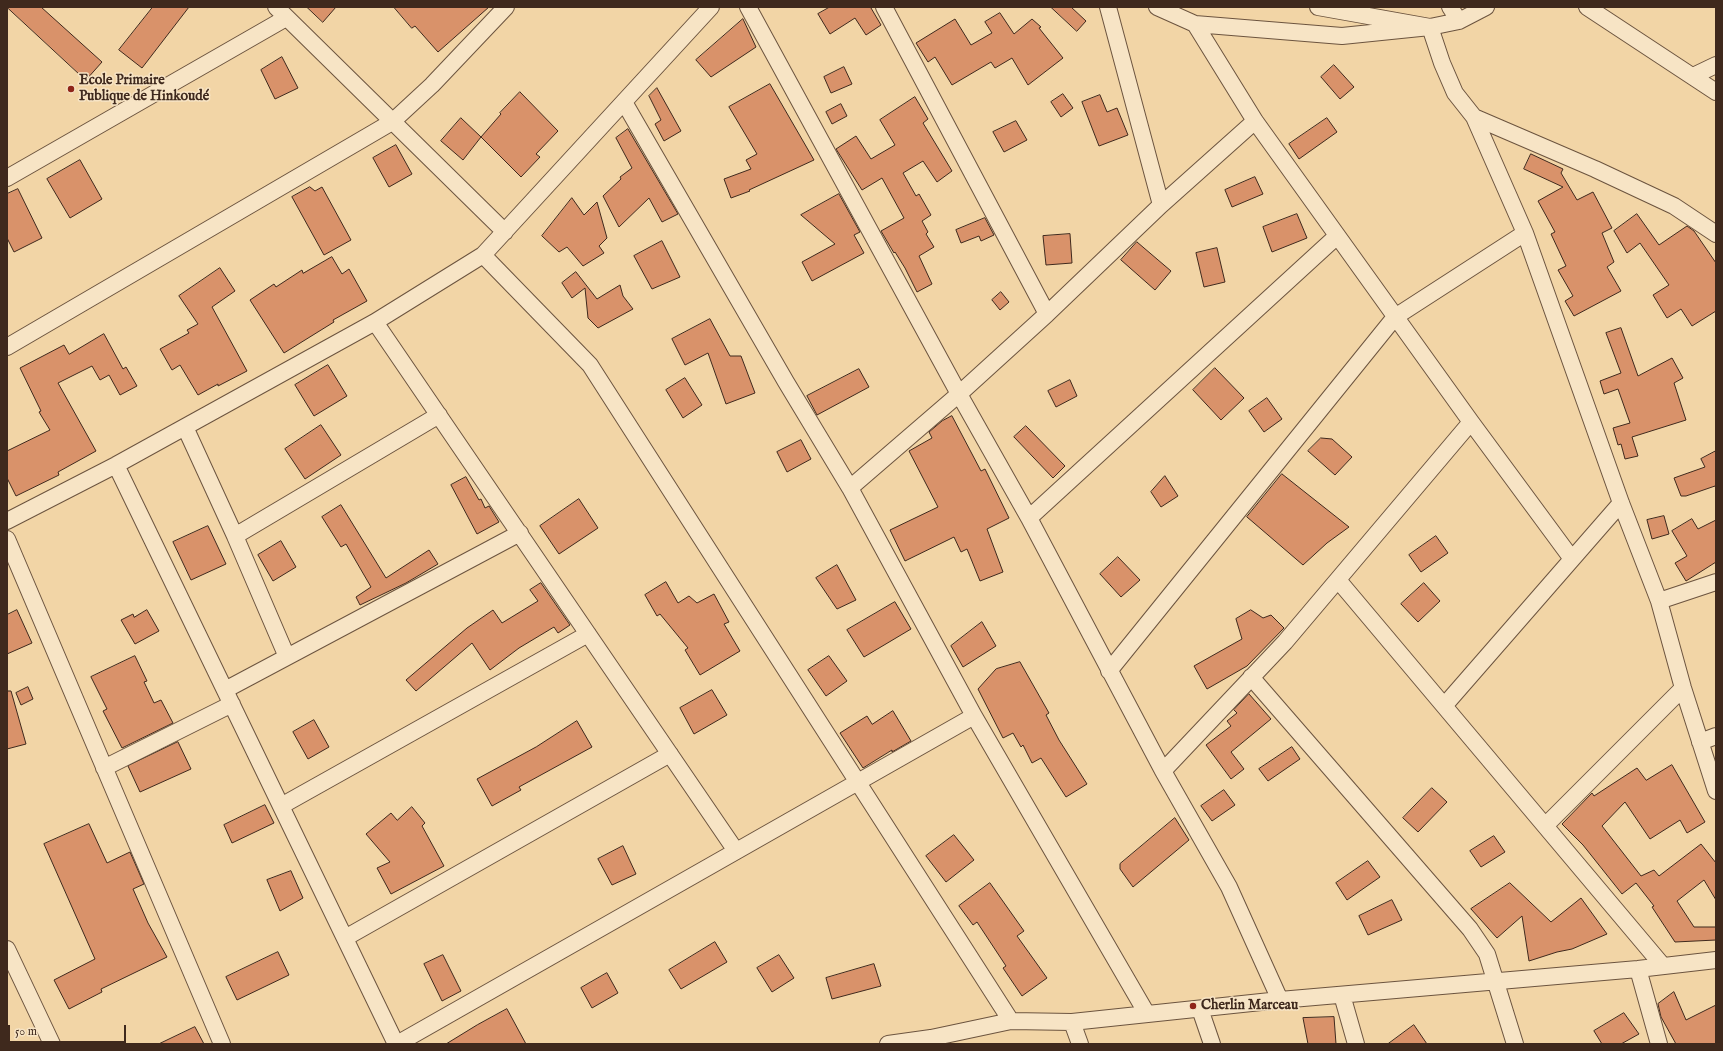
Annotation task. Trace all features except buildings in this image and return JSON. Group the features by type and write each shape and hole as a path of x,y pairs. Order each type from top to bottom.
{"street":[{"path":"7,521 116,465 375,322 483,255 711,7"},
{"path":"748,7 959,394 1029,518 1163,771 1229,887 1280,1000"},
{"path":"884,7 1047,314"},
{"path":"1108,7 1162,205"},
{"path":"1157,7 1195,24 1342,36 1430,28 1459,21 1486,7"},
{"path":"1318,7 1430,28"},
{"path":"1450,7 1459,21"},
{"path":"1587,7 1716,92"},
{"path":"7,347 392,122 432,85 504,8"},
{"path":"7,178 281,13 504,232"},
{"path":"1195,24 1255,121 1395,317 1572,559"},
{"path":"1430,28 1442,63 1455,93 1474,117 1525,233 1621,503 1659,601 1683,688 1716,791"},
{"path":"1693,76 1716,65"},
{"path":"624,102 786,382 850,488 974,716 1147,1014"},
{"path":"1474,117 1595,169 1674,206 1716,234"},
{"path":"850,488 959,394 1047,314 1162,205 1255,121"},
{"path":"1109,670 1395,317 1525,233"},
{"path":"1029,518 1338,236"},
{"path":"483,255 590,365 1011,1021"},
{"path":"375,322 736,851"},
{"path":"235,536 439,415"},
{"path":"1163,771 1284,642 1471,422"},
{"path":"184,427 235,536 287,657"},
{"path":"116,465 397,1044 974,716"},
{"path":"1444,706 1621,503"},
{"path":"104,768 228,697 287,657 520,533"},
{"path":"7,539 222,1044"},
{"path":"1338,580 1663,966"},
{"path":"1659,601 1716,582"},
{"path":"281,806 588,634"},
{"path":"1251,677 1470,929 1487,954 1515,1044"},
{"path":"1545,826 1683,688"},
{"path":"1700,742 1716,736"},
{"path":"345,938 670,754"},
{"path":"7,949 52,1044"},
{"path":"888,1044 933,1041 1011,1021 1072,1022 1280,1000 1638,969 1716,960"},
{"path":"1638,969 1659,1044"},
{"path":"1342,995 1356,1044"},
{"path":"1200,1009 1212,1044"},
{"path":"1072,1022 1080,1044"}],"place":[{"name":"Ecole Primaire Publique de Hinkoudé","path":"71,89"},
{"name":"Cherlin Marceau","path":"1193,1006"}]}
